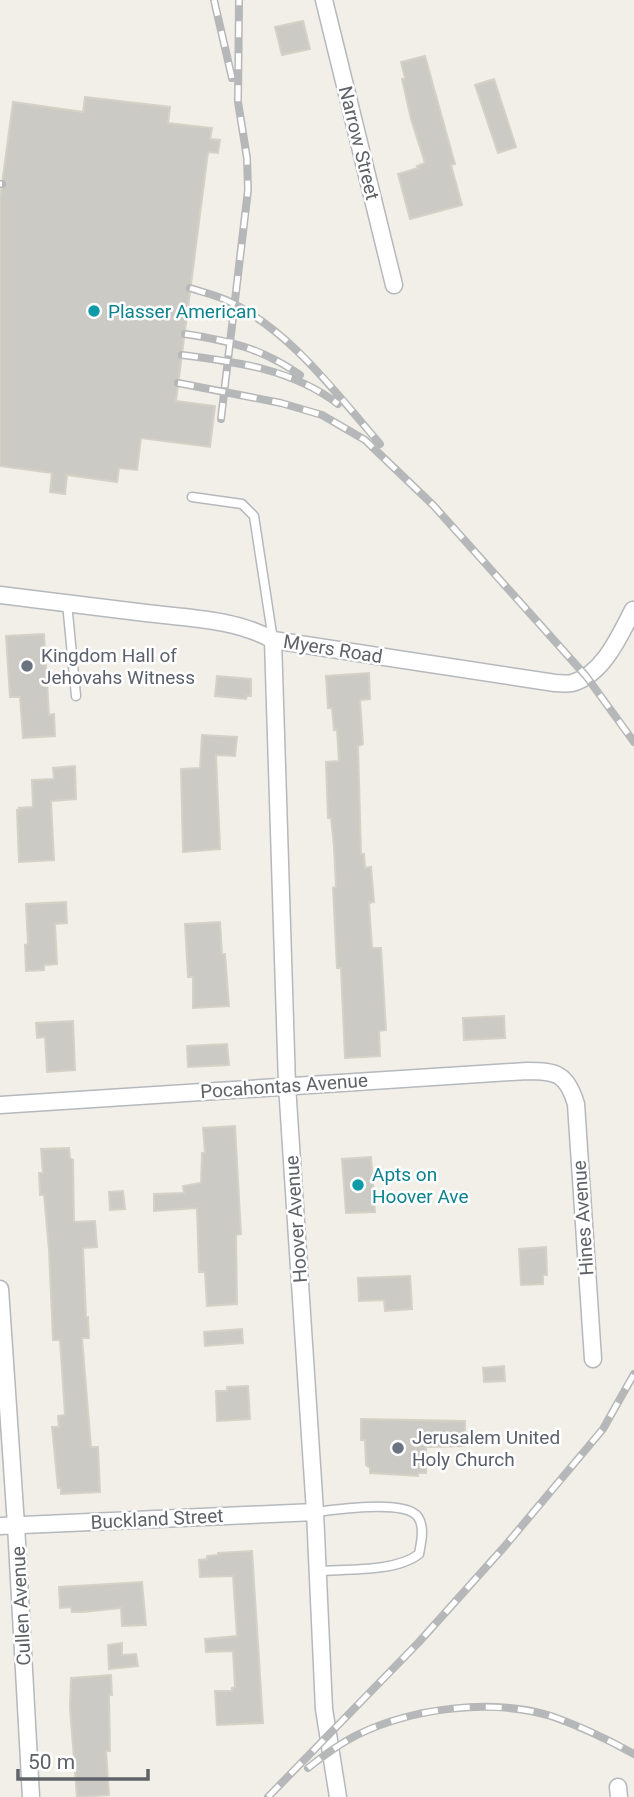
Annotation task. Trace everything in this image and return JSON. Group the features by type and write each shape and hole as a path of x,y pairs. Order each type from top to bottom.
{"street":[{"name":"Narrow Street","path":"324,0 394,285"},
{"name":"Myers Road","path":"0,595 243,627 258,631 273,640 555,683 572,683 596,667 615,644 633,610"},
{"name":"Hoover Avenue","path":"273,640 287,1085 315,1512 324,1709 338,1797"},
{"name":"Pocahontas Avenue","path":"0,1105 527,1071 548,1071 565,1080"},
{"name":"Hines Avenue","path":"565,1080 576,1104 593,1359"},
{"name":"Cullen Avenue","path":"0,1289 8,1526 31,1797"},
{"name":"Buckland Street","path":"8,1526 315,1512"}],"lane":[{"path":"192,497 242,504 254,516 273,640"},
{"path":"67,603 76,696"},
{"path":"315,1512 372,1507 410,1510 419,1517 423,1537 419,1554 410,1561 318,1571"}],"building":[{"path":"303,21 310,49 282,55 275,27"},
{"path":"425,56 455,164 451,165 462,205 410,219 398,174 425,163 411,119 401,62"},
{"path":"494,79 516,147 498,153 475,85"},
{"name":"Plasser American","path":"85,97 170,107 168,123 212,128 210,139 220,140 218,153 208,152 176,401 215,406 210,447 141,438 137,470 119,468 117,482 67,475 65,494 50,492 52,473 0,466 0,199 13,102 83,112"},
{"name":"Kingdom Hall of Jehovahs Witness","path":"44,634 49,715 54,714 55,736 23,738 20,697 10,697 6,636"},
{"path":"369,673 370,699 360,700 363,744 358,746 361,854 364,854 365,868 371,867 374,902 369,903 372,948 381,948 386,1030 379,1031 380,1056 345,1058 341,968 337,968 334,847 331,818 328,818 326,762 339,761 337,730 334,730 332,708 328,708 326,676"},
{"path":"217,676 251,679 251,696 246,699 215,696"},
{"path":"202,735 237,737 235,756 216,755 220,849 183,852 181,769 200,768"},
{"path":"75,766 76,799 51,801 54,860 19,862 17,810 33,807 32,780 54,779 53,768"},
{"path":"66,902 67,923 55,924 57,964 44,965 44,970 26,971 26,904"},
{"path":"220,922 229,1006 193,1008 193,977 188,977 185,924"},
{"path":"504,1016 505,1038 464,1040 463,1018"},
{"path":"73,1021 75,1070 47,1072 45,1037 37,1038 36,1023"},
{"path":"227,1044 229,1065 188,1067 187,1046"},
{"path":"235,1126 241,1234 236,1235 237,1304 207,1306 205,1272 199,1272 197,1208 154,1211 154,1194 184,1193 183,1186 201,1183 202,1153 205,1153 203,1128"},
{"path":"69,1148 70,1158 73,1160 74,1222 95,1221 97,1247 83,1248 89,1338 82,1338 91,1447 98,1447 100,1492 61,1494 61,1488 58,1488 52,1427 59,1427 58,1416 65,1415 60,1340 53,1340 49,1250 44,1195 40,1195 39,1173 43,1173 41,1149"},
{"name":"Apts on Hoover Ave","path":"371,1157 375,1212 346,1213 342,1159"},
{"path":"123,1191 125,1209 110,1210 109,1192"},
{"path":"546,1247 547,1275 543,1275 543,1284 521,1285 519,1249"},
{"path":"410,1276 412,1309 385,1311 384,1300 359,1301 358,1278"},
{"path":"242,1329 243,1343 205,1346 204,1332"},
{"path":"504,1366 505,1381 484,1382 483,1368"},
{"path":"248,1386 250,1419 217,1421 216,1391 227,1391 227,1387"},
{"name":"Jerusalem United Holy Church","path":"361,1419 465,1421 465,1446 426,1447 426,1473 418,1473 418,1476 370,1473 370,1468 366,1465 365,1440 361,1440"},
{"path":"252,1551 263,1723 217,1725 215,1691 232,1691 235,1687 233,1651 206,1652 205,1639 237,1636 233,1576 200,1577 199,1560 218,1553"},
{"path":"142,1582 146,1625 122,1626 121,1608 72,1612 71,1607 60,1608 59,1587"},
{"path":"122,1643 122,1655 136,1654 138,1666 109,1669 108,1645"},
{"path":"111,1675 110,1751 106,1751 109,1795 77,1797 70,1708 71,1678"}],"railway":[{"path":"214,0 232,78"},
{"path":"221,419 248,190 247,158 238,102 239,0"},
{"path":"190,288 226,300 271,328 328,383 380,444"},
{"path":"185,334 245,347 272,358 300,375"},
{"path":"182,355 243,364 283,375 320,392 338,404"},
{"path":"178,383 281,403 322,415 365,440 433,505 586,676 634,742"},
{"path":"268,1797 419,1642 505,1546 603,1429 634,1374"},
{"path":"308,1768 344,1742 379,1726 427,1712 478,1707 528,1711 551,1716 634,1754"}],"place":[{"name":"Plasser American","path":"94,311"},
{"name":"Kingdom Hall of Jehovahs Witness","path":"27,666"},
{"name":"Apts on Hoover Ave","path":"358,1185"},
{"name":"Jerusalem United Holy Church","path":"398,1448"}]}
